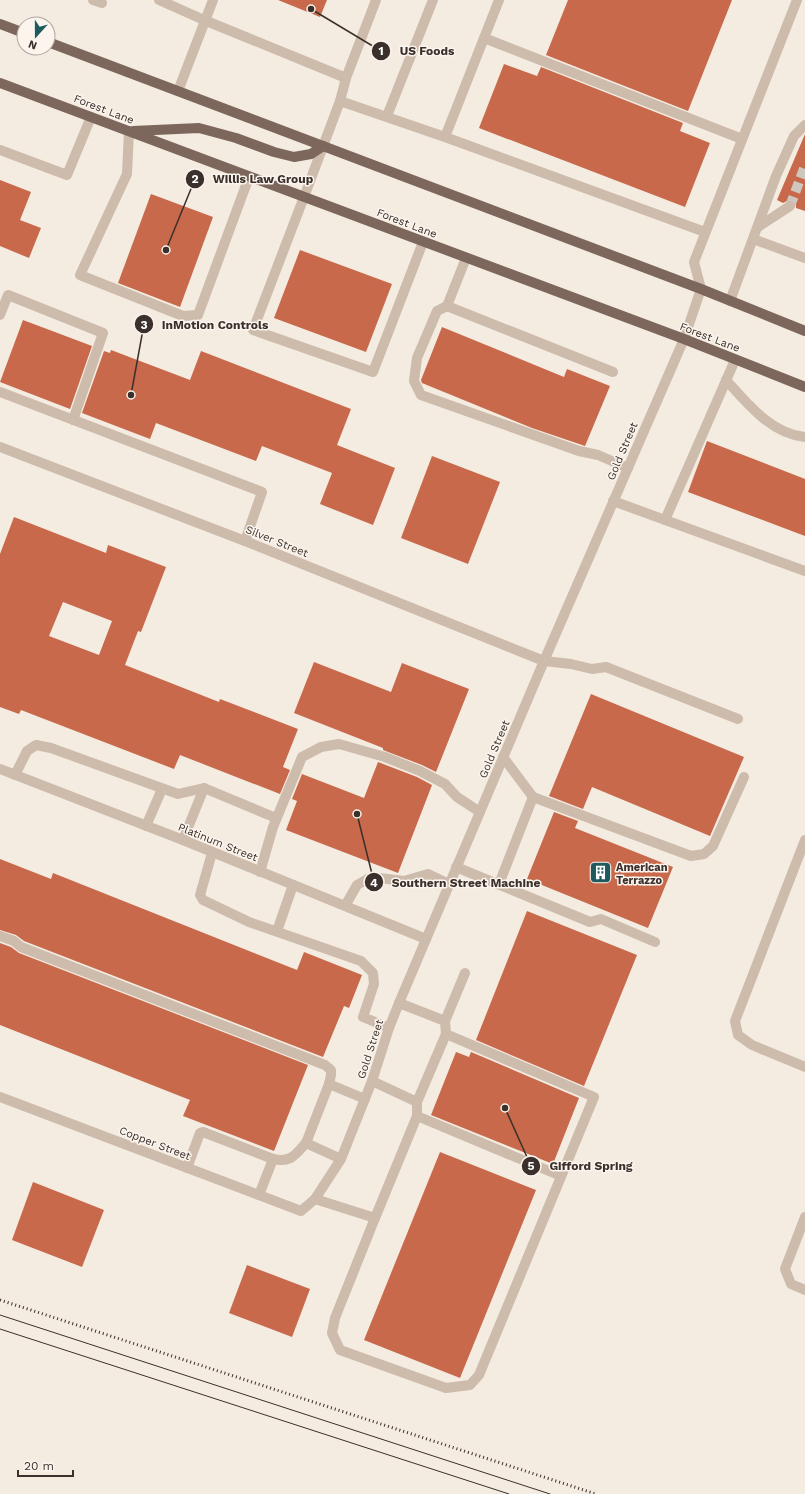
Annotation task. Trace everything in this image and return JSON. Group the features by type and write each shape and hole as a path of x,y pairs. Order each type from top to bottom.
{"main road":[{"path":"0,24 16,30"},
{"path":"56,45 701,289 805,331"},
{"name":"Forest Lane","path":"0,83 684,339 805,387"},
{"path":"129,132 199,128 236,138 274,152 294,157 311,154 323,146"}],"street":[{"path":"159,0 346,78"},
{"path":"178,91 204,20 213,0"},
{"path":"376,0 346,78 340,101 253,330 374,372 423,242"},
{"path":"387,116 433,0"},
{"path":"445,137 499,0"},
{"path":"701,289 694,262 797,0"},
{"path":"484,38 742,139"},
{"path":"340,101 387,116 706,232"},
{"path":"0,150 67,175 91,117"},
{"path":"730,301 776,176 794,136 805,124"},
{"path":"129,132 128,174 80,275 183,316 198,315 249,177"},
{"path":"758,227 790,206"},
{"path":"754,239 805,258"},
{"path":"466,258 447,306 437,311 417,358 414,381 421,395 579,451 598,455 628,468"},
{"name":"Gold Street","path":"301,1211 315,1199 341,1159 372,1081 388,1028 544,661 684,339 701,289"},
{"path":"0,315 8,295 104,332 73,420"},
{"path":"447,306 613,372"},
{"path":"665,520 735,360"},
{"path":"726,380 763,418 780,429 805,437"},
{"path":"0,392 262,492 245,541"},
{"name":"Silver Street","path":"0,447 245,541 544,661 571,664 592,669 606,667 738,719"},
{"path":"613,501 805,571"},
{"path":"260,872 276,818 302,757 321,747 339,744 385,757 420,771 445,784 457,796 480,812"},
{"path":"15,775 27,750 36,745 51,748 178,794 188,793 204,788 276,818"},
{"path":"503,757 533,797 691,856 704,854 714,846 744,777"},
{"name":"Platinum Street","path":"0,769 182,840 426,939"},
{"path":"182,840 204,788"},
{"path":"146,826 162,789"},
{"path":"499,884 533,797"},
{"path":"805,840 735,1021 738,1035 752,1045 805,1067"},
{"path":"212,852 200,894 203,900 249,922 361,961 373,973 374,978 374,984 363,1017 388,1028"},
{"path":"456,867 590,922 601,920 655,942"},
{"path":"345,906 357,885 370,876 404,881 428,874 449,884"},
{"path":"277,931 293,886"},
{"path":"0,936 14,941 21,946 325,1065 331,1070 329,1084 306,1143 295,1156 284,1161 273,1159 202,1132 200,1133 187,1168"},
{"path":"446,1034 594,1097 479,1375 470,1385 446,1388 340,1350 332,1333 335,1318 417,1116 417,1102 446,1034 445,1021 465,973"},
{"path":"399,1003 445,1021"},
{"path":"372,1081 417,1102"},
{"path":"329,1084 365,1099"},
{"name":"Copper Street","path":"0,1097 301,1211"},
{"path":"417,1116 561,1176"},
{"path":"306,1143 341,1159"},
{"path":"260,1195 273,1159"},
{"path":"315,1199 375,1218"},
{"path":"805,1217 785,1269 791,1284 805,1290"}],"building":[{"path":"278,0 327,0 320,17"},
{"path":"568,0 732,0 688,111 546,55"},
{"path":"504,64 537,76 541,67 683,123 680,131 710,143 685,207 479,128"},
{"path":"805,134 805,211 796,208 796,203 793,200 783,203 777,200"},
{"path":"0,180 31,192 20,220 41,228 29,258 0,246"},
{"path":"151,194 213,217 180,307 118,283"},
{"path":"300,250 392,284 366,352 274,318"},
{"path":"23,320 92,346 70,409 0,382"},
{"path":"442,327 564,377 567,369 610,386 585,446 532,428 422,383 421,380"},
{"path":"111,350 190,380 201,351 351,409 337,445 395,468 373,525 320,504 332,473 262,446 256,461 156,423 150,439 82,413 104,351 110,353"},
{"path":"707,441 805,479 805,536 688,492"},
{"path":"432,456 500,482 468,564 401,538"},
{"path":"14,517 106,553 108,545 166,567 141,632 138,631 125,665 219,702 220,699 298,729 283,767 290,770 280,794 180,755 174,769 21,710 19,714 0,707 0,554","holes":["63,602 112,621 99,655 49,636"]},
{"path":"314,662 391,692 402,663 469,689 436,772 383,750 383,748 294,713"},
{"path":"591,694 744,757 710,836 592,787 583,809 549,796"},
{"path":"378,762 417,777 432,785 398,873 286,830 297,801 292,799 302,774 364,798"},
{"name":"American Terrazzo","path":"554,812 578,821 575,828 673,867 648,928 527,879"},
{"path":"0,859 51,879 53,873 297,970 304,952 362,975 349,1008 344,1006 323,1057 24,941 16,935 0,930"},
{"path":"527,911 637,955 584,1086 476,1040"},
{"path":"0,943 11,947 19,953 308,1065 274,1151 183,1116 190,1100 0,1025"},
{"path":"456,1052 469,1057 471,1052 579,1098 553,1164 431,1115"},
{"path":"440,1152 536,1190 460,1378 364,1340"},
{"path":"33,1182 104,1210 82,1267 12,1240"},
{"path":"247,1265 310,1289 292,1337 229,1313"}],"tunnel":[{"path":"790,206 805,166"}],"tram line":[{"path":"0,1315 550,1494"},
{"path":"0,1329 509,1494"}],"railway":[{"path":"0,1300 596,1494"}],"place":[{"name":"US Foods","path":"311,9"},
{"name":"Willis Law Group","path":"166,250"},
{"name":"InMotion Controls","path":"131,395"},
{"name":"Southern Street Machine","path":"357,814"},
{"name":"American Terrazzo","path":"600,873"},
{"name":"Gifford Spring","path":"505,1108"}]}
